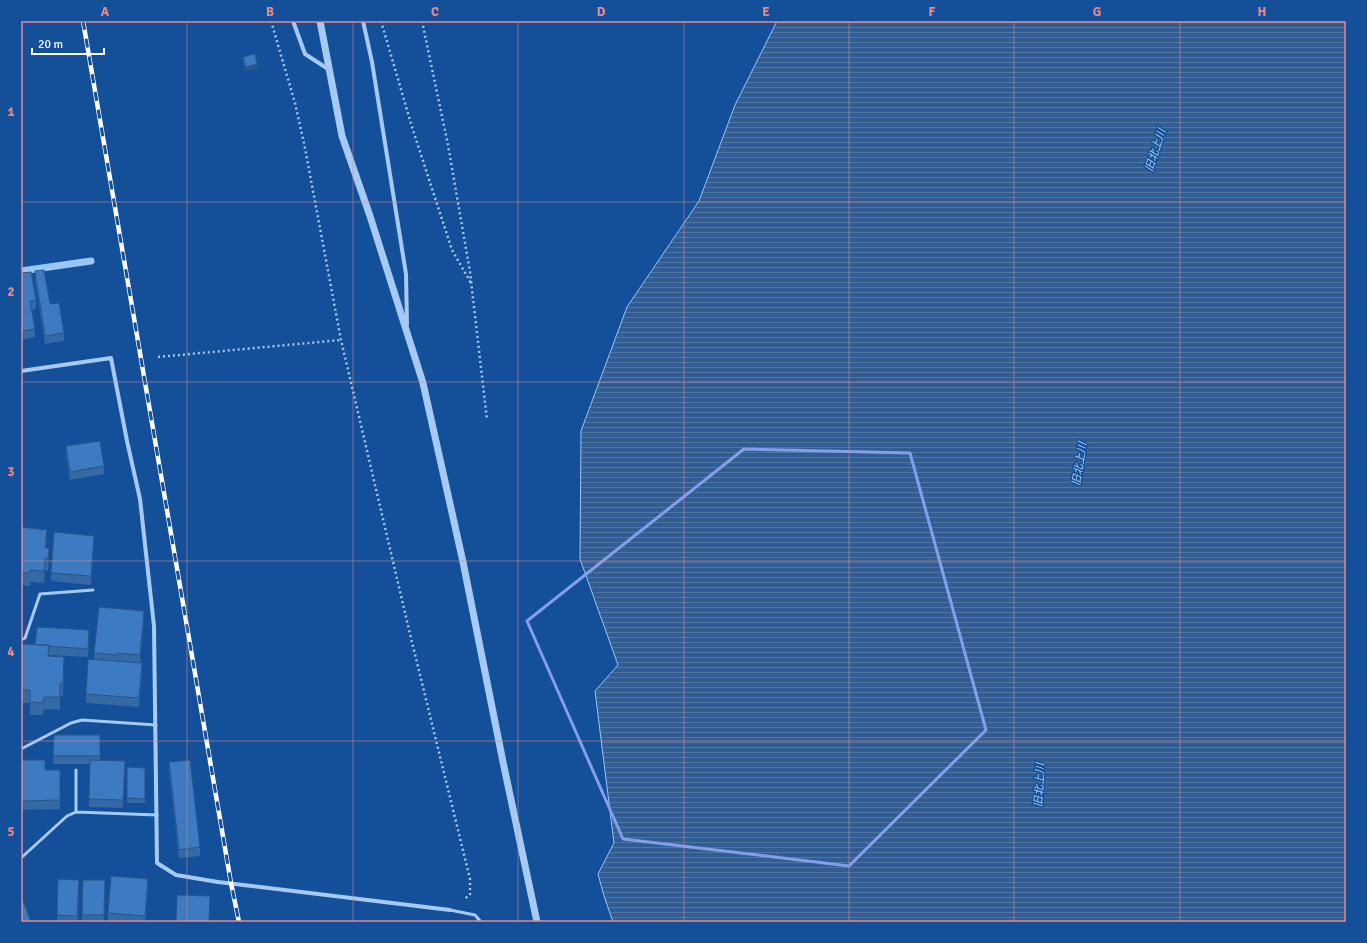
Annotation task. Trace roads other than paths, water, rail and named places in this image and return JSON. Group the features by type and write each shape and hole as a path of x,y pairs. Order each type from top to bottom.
{"street":[{"path":"293,21 305,54 330,70"},
{"path":"320,21 342,136 370,216 423,383 461,554 501,755 537,922"},
{"path":"363,21 372,62 406,274 407,332"},
{"path":"21,370 111,358 140,499 154,626 157,863 176,875 218,882 450,910"}],"lane":[{"path":"21,640 25,638 40,594 93,590"},
{"path":"21,749 71,723 82,720 156,725"},
{"path":"76,770 76,812"},
{"path":"21,858 67,816 76,812 157,815"},
{"path":"450,910 474,915 481,922"}],"water":[{"name":"旧北上川","path":"777,21 1346,21 1346,922 613,922 598,874 614,843 595,691 618,665 580,559 581,431 627,307 699,201 735,105"}],"waterway":[{"path":"21,271 91,261"}],"railway":[{"path":"83,21 231,883 239,922"}]}
